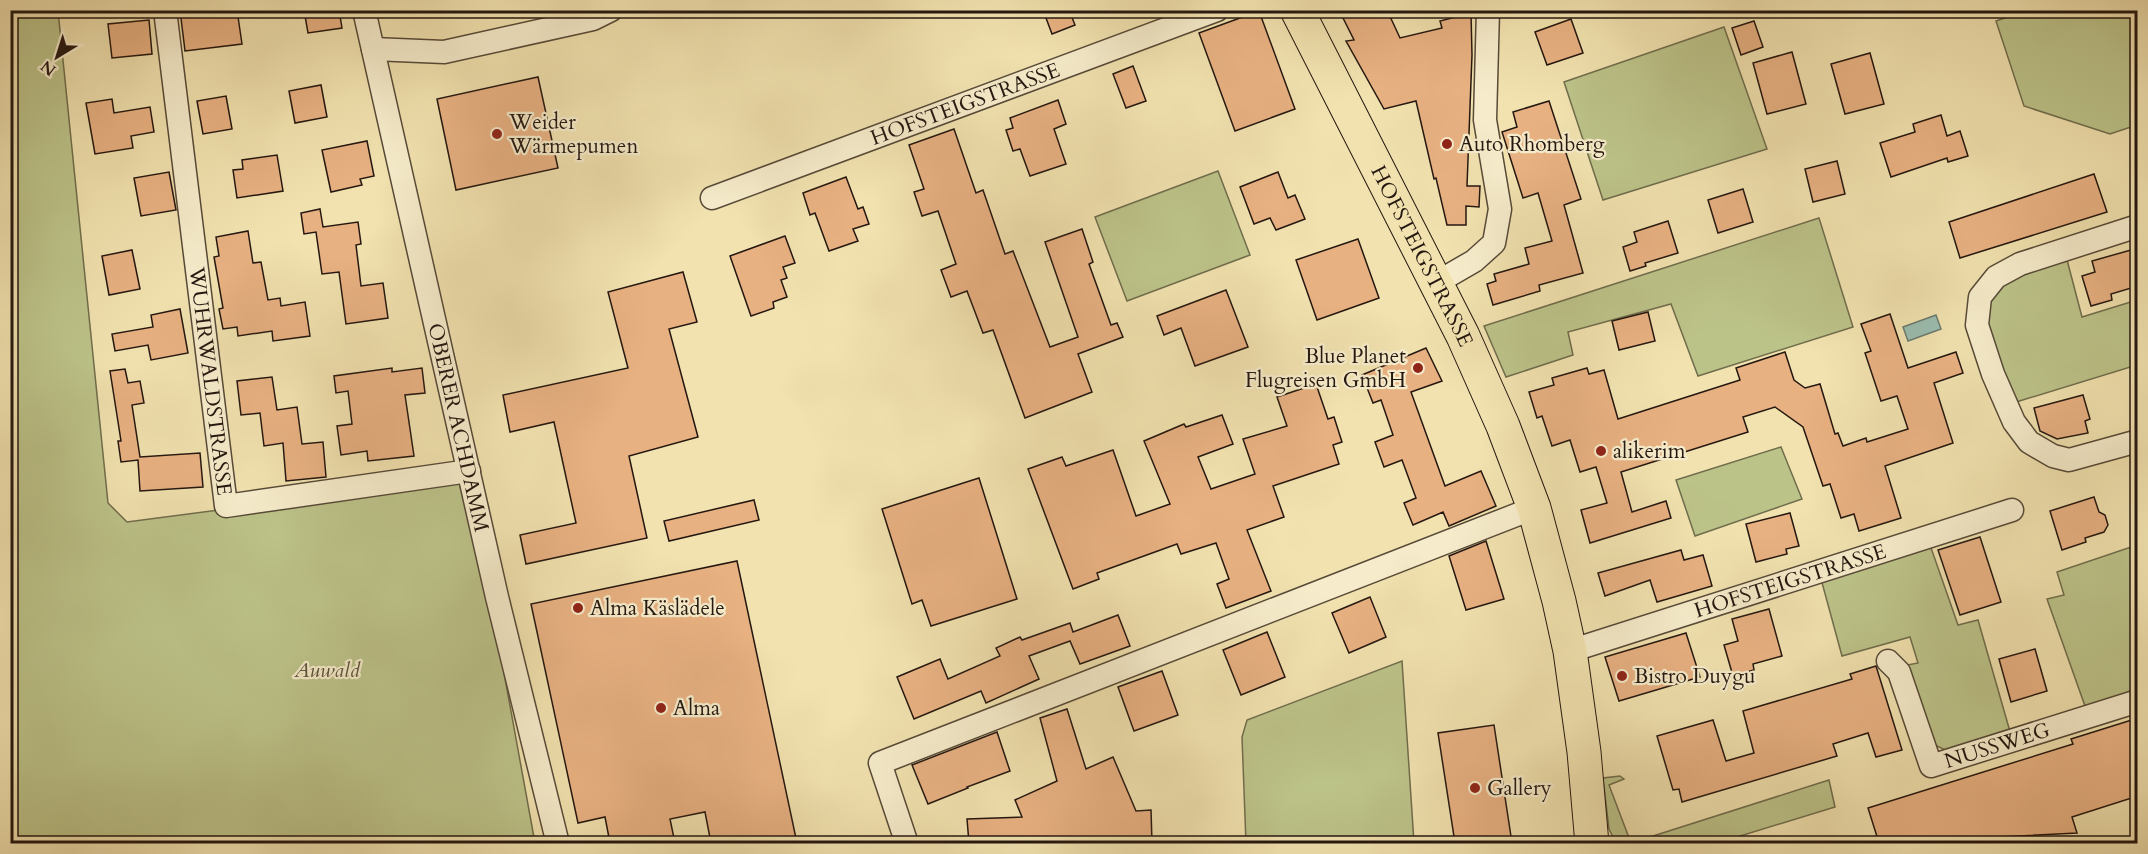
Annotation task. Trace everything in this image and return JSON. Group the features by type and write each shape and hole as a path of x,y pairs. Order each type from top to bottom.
{"main road":[{"name":"HOFSTEIGSTRASSE","path":"1297,10 1463,336 1499,416 1534,508 1570,651 1584,752 1592,843"}],"street":[{"name":"WUHRWALDSTRASSE","path":"165,10 226,506 469,471"},
{"name":"OBERER ACHDAMM","path":"363,10 497,597 558,843"},
{"path":"373,49 444,52 593,19 612,10"},
{"name":"HOFSTEIGSTRASSE","path":"712,198 1217,10"},
{"path":"1436,283 1473,261 1494,243 1500,209 1485,120 1488,10"},
{"path":"2138,226 2020,264 1996,277 1980,297 1977,324 1993,374 2014,422 2029,442 2053,456 2069,460 2138,441"},
{"path":"907,843 880,763 1534,508"},
{"name":"HOFSTEIGSTRASSE","path":"1570,651 2012,510"},
{"name":"NUSSWEG","path":"1888,661 1899,672 1931,766 2138,701"}],"green space":[{"name":"Auwald","path":"10,11 58,11 108,503 127,522 464,478 482,552 535,843 11,843"},
{"path":"2025,11 2137,11 2137,125 2110,134 2024,106 1996,21"},
{"path":"1724,27 1767,149 1603,200 1564,82"},
{"path":"1218,171 1250,255 1127,301 1095,217"},
{"path":"1819,218 1853,327 1698,376 1671,304 1568,332 1573,355 1506,377 1484,326"},
{"path":"2066,256 2082,317 2137,300 2137,365 2013,403 1984,315 1993,292 2010,275"},
{"path":"1781,447 1802,499 1695,536 1676,480"},
{"path":"1930,545 1958,625 1978,620 2011,735 1945,750 1933,744 1902,666 1918,663 1910,637 1842,656 1821,579"},
{"path":"2137,545 2137,691 2085,706 2047,599 2064,595 2057,572"},
{"path":"1402,661 1414,843 1246,843 1242,737 1247,720"},
{"path":"1620,776 1624,779 1609,785 1631,843 1616,843 1609,829 1603,778"},
{"path":"1829,780 1835,807 1727,840 1727,843 1631,843"}],"shaded area":[{"path":"1936,315 1941,329 1908,341 1903,327"}],"building":[{"path":"180,10 237,10 242,44 185,51"},
{"path":"304,10 339,10 342,28 308,33"},
{"path":"1043,10 1069,10 1075,25 1052,34"},
{"name":"Auto Rhomberg","path":"1339,10 1387,10 1400,38 1442,28 1440,21 1471,13 1472,55 1467,186 1480,186 1479,207 1466,206 1466,225 1447,225 1416,101 1384,109 1346,41 1354,40"},
{"path":"1259,11 1295,109 1235,131 1199,33"},
{"path":"1571,19 1583,53 1547,65 1535,32"},
{"path":"149,20 152,54 112,58 108,24"},
{"path":"1754,21 1763,47 1741,55 1732,28"},
{"path":"1792,52 1806,104 1767,114 1753,63"},
{"path":"1870,53 1884,104 1845,114 1831,64"},
{"path":"1133,66 1146,101 1126,108 1113,74"},
{"name":"Weider Wärmepumen","path":"538,77 558,168 456,190 437,99"},
{"path":"321,85 327,117 295,123 289,91"},
{"path":"226,96 232,129 203,134 197,101"},
{"path":"112,99 114,113 150,107 154,132 131,136 133,148 95,154 86,103"},
{"path":"1058,100 1066,124 1054,129 1066,164 1030,176 1020,149 1013,151 1006,130 1013,128 1010,118"},
{"path":"1549,101 1581,199 1564,205 1583,273 1539,285 1540,291 1493,305 1487,284 1496,281 1494,274 1529,264 1525,248 1552,241 1538,193 1523,198 1502,132 1517,127 1513,112"},
{"path":"1941,115 1947,136 1960,131 1968,156 1948,162 1947,158 1891,177 1880,143 1915,132 1913,124"},
{"path":"954,129 976,193 983,190 1005,254 1013,251 1050,347 1078,337 1045,242 1082,229 1093,262 1089,264 1111,325 1117,323 1123,337 1078,354 1092,392 1025,418 993,330 983,333 967,291 951,297 941,270 956,264 938,211 922,216 914,192 924,189 909,145"},
{"path":"367,141 374,176 360,179 362,185 331,192 322,150"},
{"path":"277,155 283,191 237,198 233,170 243,169 242,160"},
{"path":"1837,161 1845,194 1813,202 1805,169"},
{"path":"169,172 176,210 141,216 134,178"},
{"path":"1278,172 1288,198 1295,195 1305,219 1276,230 1270,218 1254,224 1240,187"},
{"path":"2094,174 2107,212 1960,258 1949,222"},
{"path":"846,177 858,209 863,207 869,224 853,229 858,241 829,251 815,213 810,215 803,193"},
{"path":"1743,189 1753,222 1718,233 1708,200"},
{"path":"320,209 323,227 358,222 361,244 356,245 361,286 383,283 388,318 346,324 339,272 322,274 316,232 304,234 301,213"},
{"path":"1668,221 1678,253 1645,263 1646,266 1630,271 1623,247 1637,242 1634,232"},
{"path":"248,231 253,263 261,262 268,300 280,298 281,306 305,302 310,336 273,341 272,331 238,336 237,327 223,329 219,309 223,308 214,257 219,256 216,237"},
{"path":"785,236 795,263 783,267 787,278 781,280 787,297 773,302 774,308 751,316 730,256"},
{"path":"1358,239 1379,298 1317,320 1296,260"},
{"path":"2138,248 2138,286 2111,294 2112,300 2091,306 2082,276 2095,272 2092,261"},
{"path":"132,250 140,289 109,295 102,256"},
{"path":"683,272 697,322 669,329 698,437 629,456 647,538 526,564 520,535 576,523 554,422 510,432 503,395 628,368 608,292"},
{"path":"1226,290 1248,347 1195,366 1181,328 1164,335 1157,316"},
{"path":"180,309 188,353 151,360 148,345 115,351 112,334 153,327 151,315"},
{"path":"1648,312 1655,341 1619,350 1612,321"},
{"path":"1890,314 1908,368 1956,352 1963,373 1934,383 1953,443 1885,466 1901,518 1859,531 1854,514 1841,518 1830,484 1823,486 1803,427 1775,407 1743,417 1748,432 1621,472 1632,512 1666,501 1671,518 1590,543 1581,510 1607,503 1596,467 1580,472 1570,440 1552,446 1542,416 1537,418 1529,392 1554,385 1552,378 1587,368 1589,374 1604,370 1618,419 1740,380 1736,368 1785,352 1794,380 1805,388 1820,384 1835,434 1838,433 1843,446 1866,438 1867,442 1908,429 1897,396 1881,401 1865,353 1871,351 1861,324"},
{"path":"1426,348 1442,381 1411,392 1445,486 1481,471 1496,506 1449,526 1443,512 1413,525 1404,503 1416,498 1402,460 1384,467 1375,442 1393,435 1381,400 1373,403 1362,375"},
{"path":"392,368 392,372 422,368 425,393 405,395 414,456 368,461 367,451 341,455 337,426 352,424 348,391 336,393 334,376"},
{"path":"125,369 128,383 140,381 144,403 132,405 140,457 200,453 203,487 140,491 138,460 121,462 118,441 121,441 110,371"},
{"path":"272,377 277,410 297,407 302,444 323,442 326,477 286,481 283,443 264,446 260,413 241,415 237,381"},
{"path":"1316,384 1328,419 1334,417 1342,442 1333,445 1339,464 1273,486 1284,517 1247,530 1271,591 1226,608 1217,584 1229,579 1216,543 1181,554 1177,544 1097,573 1099,579 1073,589 1028,469 1062,457 1066,466 1113,450 1136,516 1170,504 1144,441 1184,424 1186,427 1222,415 1233,444 1198,457 1211,489 1255,474 1243,439 1287,426 1277,397"},
{"path":"2083,395 2090,419 2085,421 2088,433 2057,439 2040,431 2034,408"},
{"path":"979,478 1017,599 931,626 922,600 912,604 882,509"},
{"path":"2094,497 2099,512 2105,515 2108,525 2104,532 2085,538 2086,542 2062,550 2050,511"},
{"path":"754,500 759,520 669,541 664,521"},
{"path":"1790,513 1799,546 1786,549 1787,554 1756,562 1746,524"},
{"path":"1980,537 2001,602 1960,615 1938,550"},
{"path":"1486,541 1504,599 1466,610 1449,556"},
{"path":"1681,550 1684,560 1703,555 1712,586 1657,602 1650,580 1605,596 1598,573"},
{"name":"Alma","path":"737,561 797,843 711,843 705,812 670,819 675,843 610,843 605,817 578,823 531,604"},
{"path":"1370,597 1386,637 1349,653 1332,613"},
{"path":"1769,609 1782,656 1753,664 1754,670 1733,676 1724,645 1738,641 1732,619"},
{"path":"1118,615 1130,646 1080,664 1070,641 1029,656 1039,679 986,703 981,691 914,719 897,677 940,659 948,679 1000,656 996,648 1020,637 1022,640 1070,623 1073,632"},
{"path":"1267,632 1285,677 1241,695 1223,650"},
{"path":"1686,633 1700,677 1619,701 1605,657"},
{"path":"2035,649 2047,691 2011,702 1999,659"},
{"path":"1876,666 1902,750 1876,757 1868,733 1833,744 1837,756 1682,802 1679,789 1673,790 1657,736 1713,720 1726,761 1754,753 1743,711 1852,679 1850,674"},
{"path":"1162,671 1178,715 1134,731 1118,687"},
{"path":"1067,709 1086,769 1113,757 1136,811 1151,810 1152,843 969,843 967,819 1022,817 1015,800 1057,781 1040,718"},
{"path":"2138,718 2138,796 2072,817 2077,833 1879,843 1868,808 2073,744 2071,739"},
{"name":"Gallery","path":"1494,725 1512,843 1455,843 1438,733"},
{"path":"997,732 1010,771 928,804 912,765"}],"place":[{"name":"Weider Wärmepumen","path":"497,134"},
{"name":"Auto Rhomberg","path":"1447,144"},
{"name":"Blue Planet Flugreisen GmbH","path":"1418,368"},
{"name":"alikerim","path":"1601,451"},
{"name":"Alma Käslädele","path":"578,608"},
{"name":"Bistro Duygu","path":"1622,676"},
{"name":"Alma","path":"661,708"},
{"name":"Gallery","path":"1475,788"}]}
